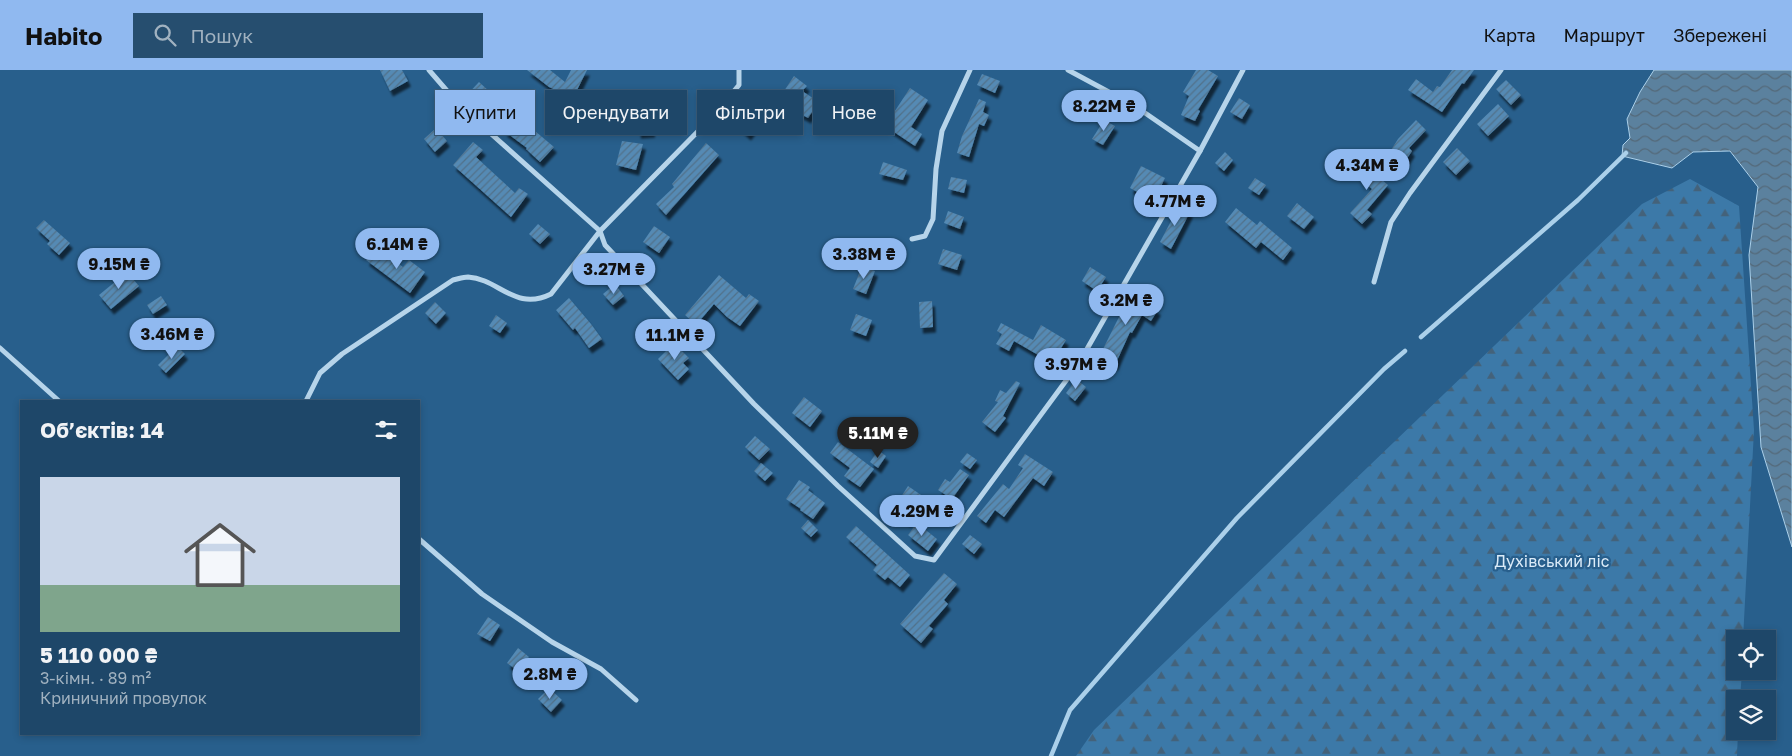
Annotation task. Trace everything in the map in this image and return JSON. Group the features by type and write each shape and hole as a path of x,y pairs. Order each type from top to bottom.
{"street":[{"path":"429,70 461,107 600,231 605,245 754,404 838,486 915,556 934,560 1079,363 1200,151 1243,70"},
{"path":"306,400 320,372 452,280 466,277 475,278 529,300 540,299 551,294 600,231 716,114 739,85 740,70"},
{"path":"912,239 925,236 933,219 936,169 942,131 970,70"},
{"path":"1068,70 1135,106 1200,151"},
{"path":"1374,282 1391,222 1410,193 1501,70"},
{"path":"0,348 58,400"},
{"path":"420,540 482,594 552,642 602,669 636,700"}],"green space":[{"name":"Духівський ліс","path":"1690,179 1739,206 1754,430 1743,630 1726,630 1726,680 1741,680 1741,690 1726,690 1726,740 1738,740 1737,756 1076,756 1094,730 1642,204"}],"water":[{"path":"1654,70 1792,70 1792,547 1761,447 1749,255 1758,187 1730,151 1693,152 1672,168 1622,156 1623,145 1630,138 1627,119 1640,92"}],"building":[{"path":"380,70 402,70 408,81 390,91"},
{"path":"527,70 550,70 565,82 571,70 587,70 577,90 556,90"},
{"path":"1196,70 1208,70 1218,76 1198,110 1200,111 1195,121 1181,115 1189,96 1183,92"},
{"path":"1452,70 1474,70 1464,84 1462,83 1442,112 1408,90 1416,79 1433,92 1437,86 1440,87"},
{"path":"982,74 1000,81 995,93 977,85"},
{"path":"794,76 807,86 803,90 785,90"},
{"path":"1506,80 1521,95 1511,105 1496,89"},
{"path":"479,82 488,90 472,90"},
{"path":"910,88 928,100 911,127 922,134 915,146 894,132 894,112"},
{"path":"803,92 813,98 813,111 808,118 803,115"},
{"path":"1239,98 1250,105 1242,119 1230,112"},
{"path":"979,99 986,102 983,112 989,115 984,126 979,124 969,157 957,153 962,136"},
{"path":"1498,104 1509,116 1488,136 1477,124"},
{"path":"1104,120 1115,126 1103,145 1092,139"},
{"path":"1416,120 1426,130 1409,148 1412,151 1401,167 1386,158 1398,139"},
{"path":"435,129 435,135 442,135 447,141 435,152 424,139"},
{"path":"535,131 554,147 540,162 527,148 509,135 535,135"},
{"path":"622,141 643,144 636,170 616,165"},
{"path":"473,142 483,150 476,157 515,193 519,188 528,194 511,217 453,165"},
{"path":"706,143 719,155 666,215 656,204 674,187 672,184"},
{"path":"1457,148 1470,161 1456,175 1443,162"},
{"path":"1225,152 1233,160 1224,171 1215,163"},
{"path":"1356,158 1388,185 1367,210 1372,214 1362,224 1350,213 1372,189 1349,165"},
{"path":"883,162 907,170 903,180 879,174"},
{"path":"1141,166 1165,178 1154,201 1130,188"},
{"path":"951,177 967,180 964,193 948,189"},
{"path":"1255,178 1266,185 1259,195 1248,188"},
{"path":"1297,203 1314,217 1304,229 1287,216"},
{"path":"1179,206 1190,212 1171,249 1160,242"},
{"path":"1236,208 1257,225 1260,221 1292,248 1283,260 1261,242 1256,248 1225,222"},
{"path":"948,211 964,217 960,229 944,223"},
{"path":"44,220 70,243 59,255 47,244 50,241 36,228"},
{"path":"538,224 550,234 540,244 529,234"},
{"path":"654,226 670,237 659,253 643,242"},
{"path":"376,247 403,267 409,260 425,272 410,293 366,260"},
{"path":"943,249 962,255 957,270 938,264"},
{"path":"862,266 875,271 866,294 853,289"},
{"path":"1090,267 1106,277 1097,291 1082,281"},
{"path":"127,272 139,286 111,309 99,295"},
{"path":"719,275 746,298 749,294 759,301 740,326 727,317 714,304 696,325 685,315"},
{"path":"615,284 624,296 613,305 603,294"},
{"path":"1128,291 1158,310 1151,321 1142,315 1132,333 1130,332 1115,365 1099,357 1125,305 1121,302"},
{"path":"161,296 167,305 153,314 147,305"},
{"path":"569,298 602,339 589,348 575,328 573,330 556,310"},
{"path":"932,301 933,327 920,328 919,302"},
{"path":"435,302 446,313 436,324 425,313"},
{"path":"856,314 872,320 866,336 850,330"},
{"path":"496,315 507,323 500,333 489,326"},
{"path":"1001,323 1033,340 1041,325 1066,340 1052,363 1014,341 1009,351 996,344 1002,334 997,331"},
{"path":"674,343 689,358 683,363 689,369 678,380 658,359"},
{"path":"177,346 185,354 166,373 158,365"},
{"path":"1076,379 1086,387 1075,401 1066,393"},
{"path":"1016,381 1020,383 1003,416 1006,418 995,432 982,422 998,402 995,401 1000,390 1006,393"},
{"path":"804,397 822,411 810,427 792,413"},
{"path":"755,436 770,449 759,460 745,447"},
{"path":"838,442 874,469 860,487 844,476 850,468 830,453"},
{"path":"878,450 886,456 878,468 870,462"},
{"path":"967,453 977,460 970,469 960,462"},
{"path":"1025,454 1053,472 1044,486 1033,478 1004,517 995,510 986,523 977,516 1003,484 1009,489 1023,468 1018,465"},
{"path":"761,463 773,473 765,481 754,471"},
{"path":"960,469 969,475 952,499 938,490 945,479 950,482"},
{"path":"799,480 810,487 808,490 825,503 813,519 786,499"},
{"path":"908,486 924,497 908,522 892,511"},
{"path":"808,520 818,530 811,537 801,528"},
{"path":"917,523 937,539 928,551 908,535"},
{"path":"856,526 910,575 900,587 888,577 885,580 873,570 877,565 846,537"},
{"path":"970,535 982,544 974,554 962,544"},
{"path":"944,573 957,584 944,600 948,604 929,626 933,629 921,643 900,624"},
{"path":"488,617 500,625 490,641 477,634"},
{"path":"518,648 529,657 518,671 507,663"},
{"path":"556,664 566,672 556,684 546,676"},
{"path":"549,688 562,700 551,712 538,699"}],"waterway":[{"path":"1421,337 1578,200 1626,153"},
{"path":"1051,756 1070,710 1237,518 1384,369 1405,351"}]}
